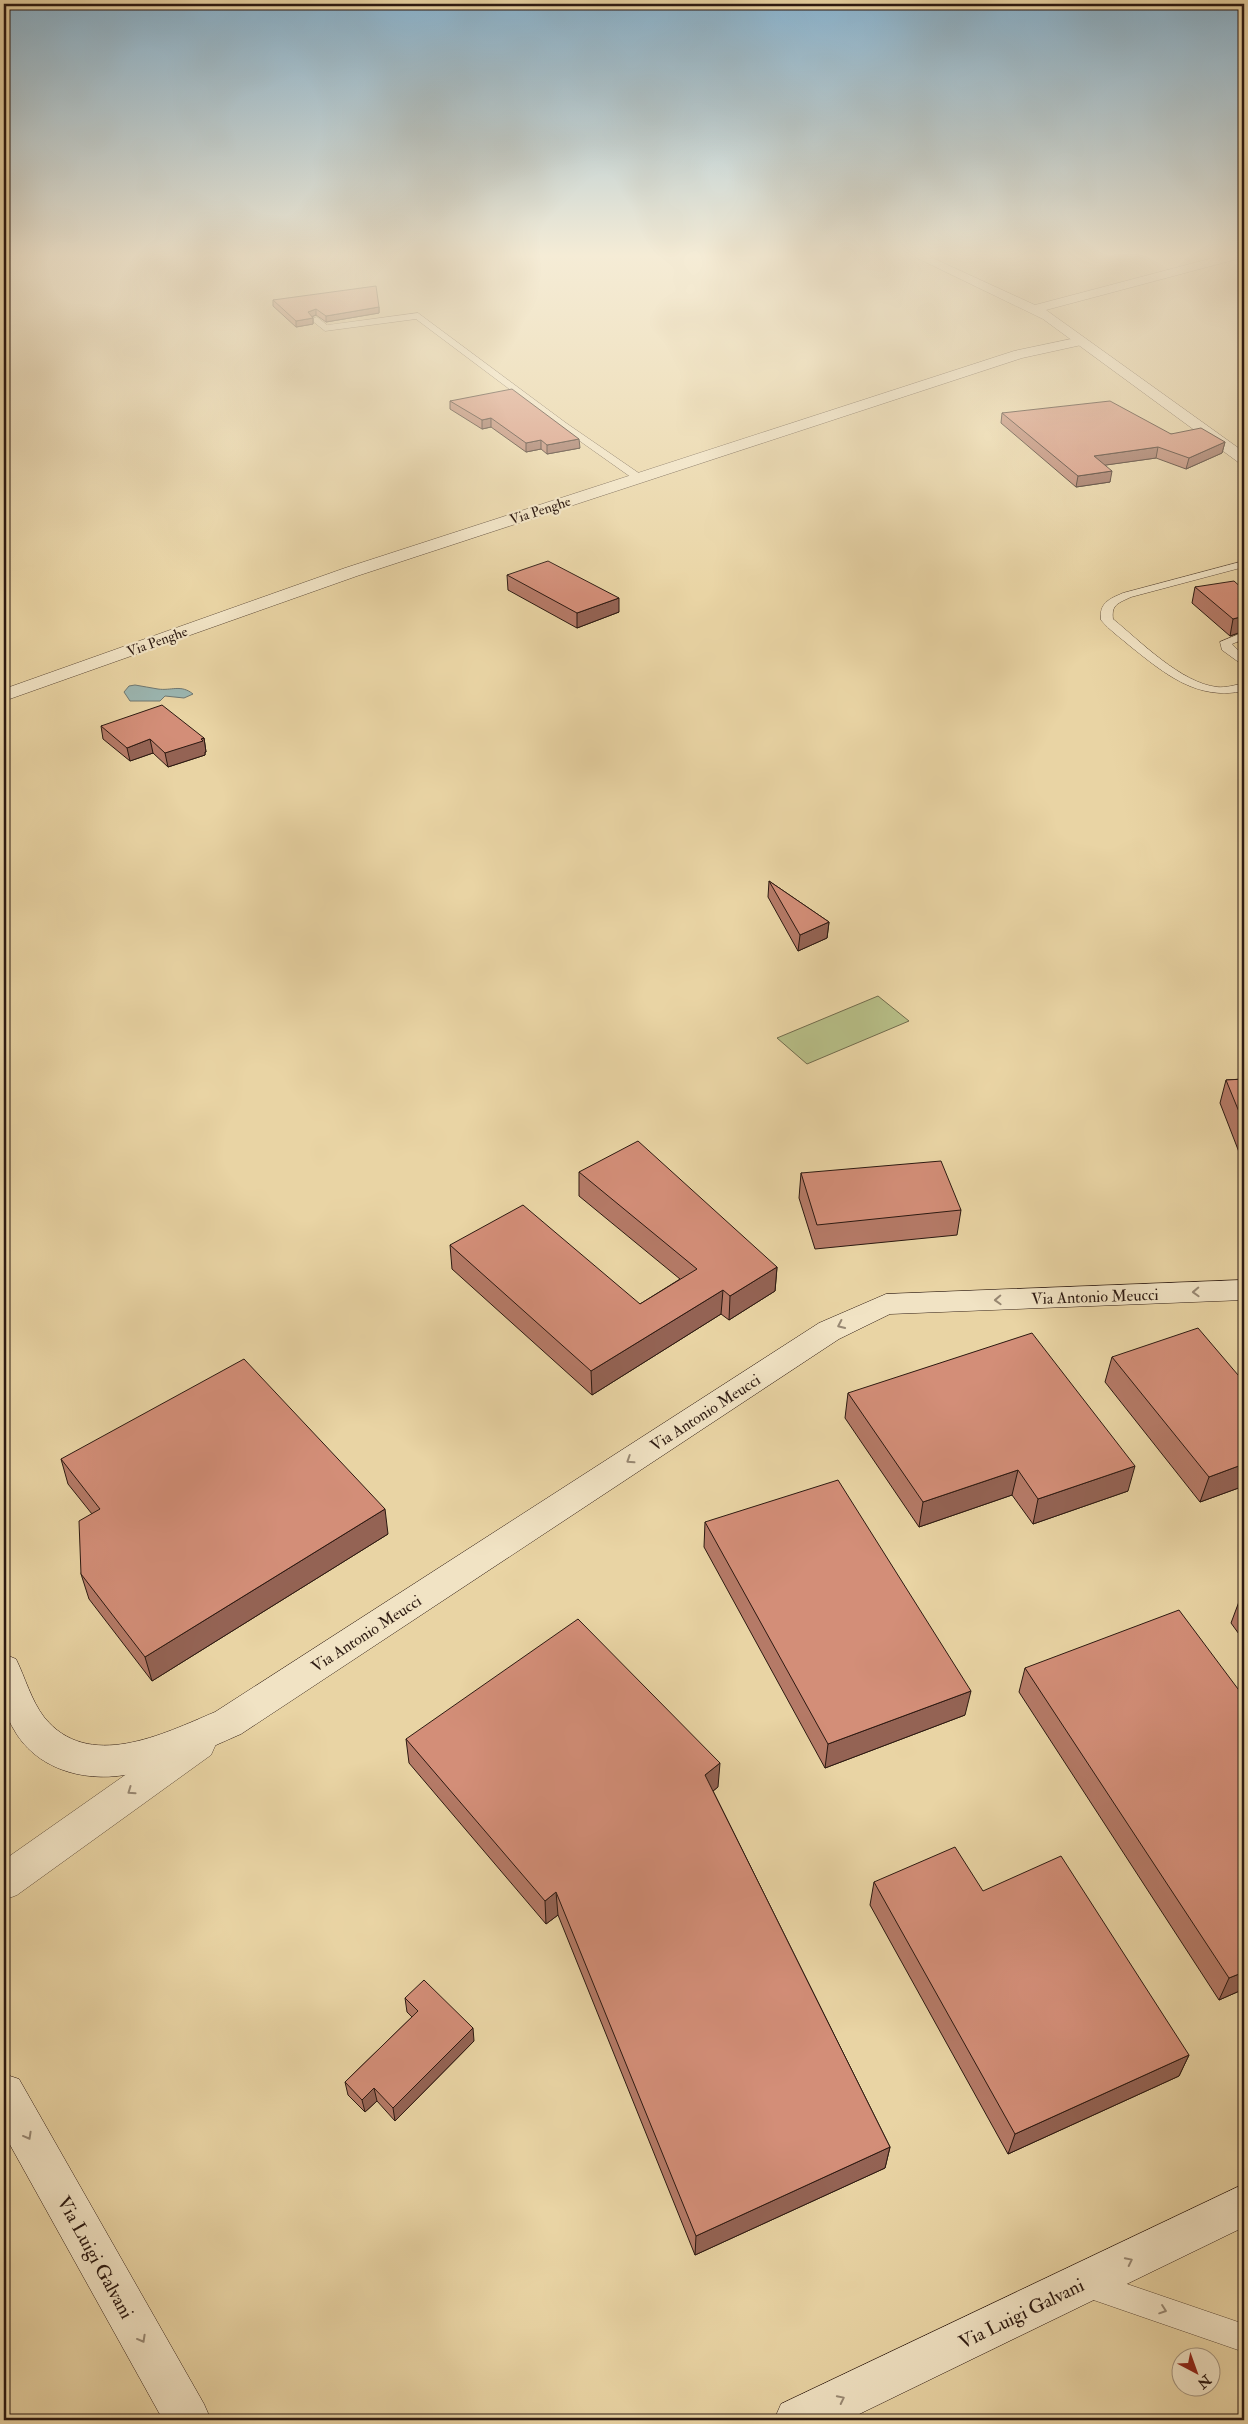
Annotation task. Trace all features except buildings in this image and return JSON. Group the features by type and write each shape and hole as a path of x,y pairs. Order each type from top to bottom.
{"street":[{"name":"Via Penghe","path":"4,695 351,572 976,368"},
{"path":"1120,368 1244,459"},
{"name":"Via Antonio Meucci","path":"4,1882 228,1723 829,1331 886,1304 1244,1290"},
{"name":"Via Antonio Meucci","path":"4,1669 31,1727 44,1741 60,1753 88,1761 127,1759 162,1752 228,1723"},
{"name":"Via Luigi Galvani","path":"4,2094 188,2420"},
{"name":"Via Luigi Galvani","path":"797,2420 1244,2205"}],"lane":[{"path":"488,368 639,478"},
{"path":"1244,564 1127,595 1110,603 1106,611 1107,620 1181,678 1196,686 1215,691 1244,687"},
{"path":"1244,635 1226,642 1226,647 1244,662"},
{"path":"1084,2283 1244,2338"}],"green space":[{"path":"878,996 909,1021 807,1064 777,1038"}],"water":[{"path":"135,685 155,689 184,689 193,694 184,698 165,696 160,701 130,701 124,692 129,686"}]}
